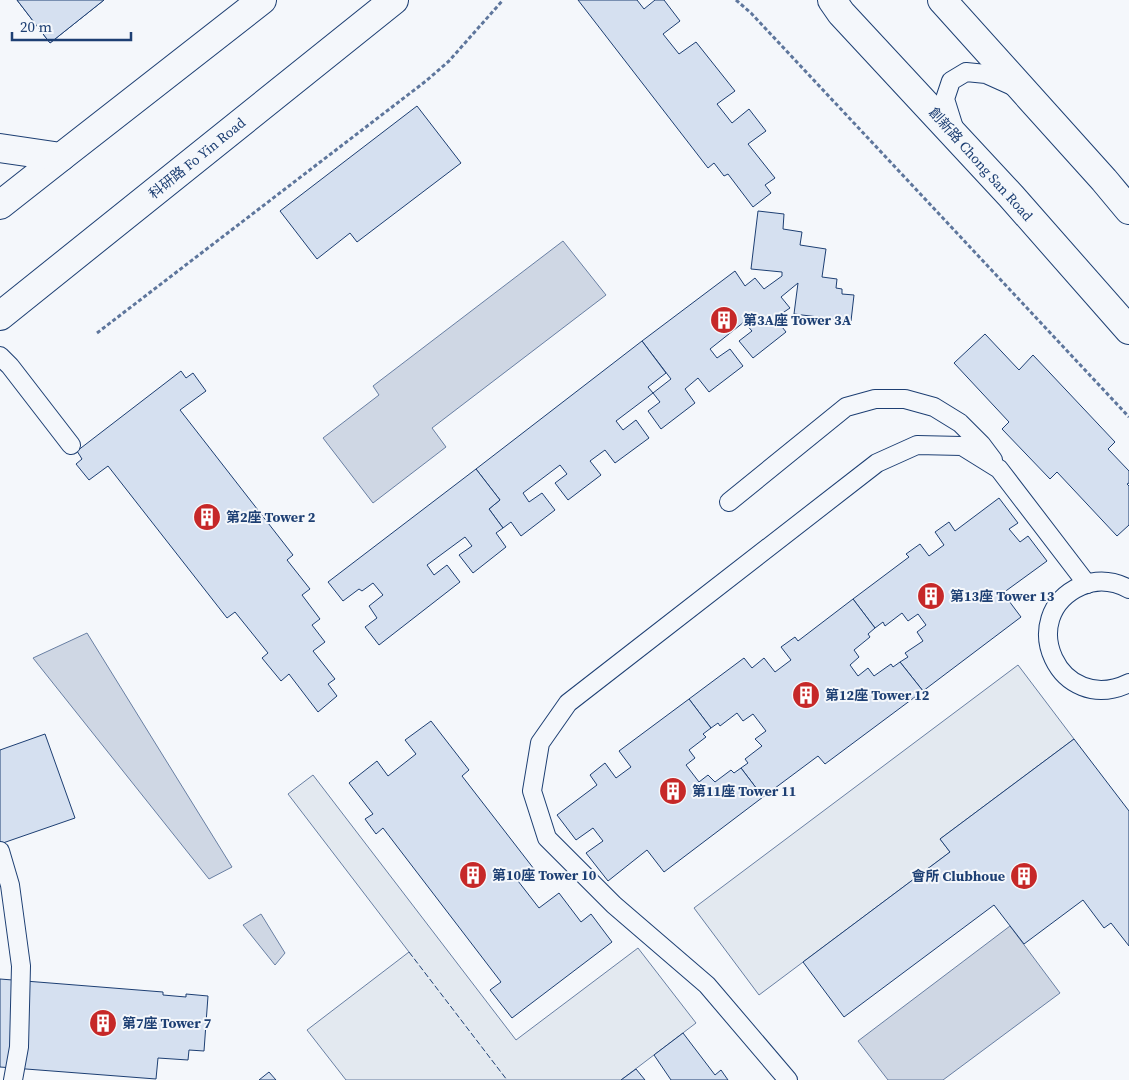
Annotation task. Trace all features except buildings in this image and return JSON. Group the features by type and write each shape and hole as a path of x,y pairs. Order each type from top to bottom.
{"street":[{"path":"0,205 262,0"},
{"name":"科研路 Fo Yin Road","path":"0,316 394,0"},
{"path":"942,0 1129,210"},
{"name":"創新路 Chong San Road","path":"832,4 956,136 1129,330"},
{"path":"0,148 61,157"}],"lane":[{"path":"956,136 945,100 951,81 966,72 986,74 1024,90"},
{"path":"0,356 10,366 71,445"},
{"path":"729,502 846,407 875,399 905,400 934,407 960,422 981,444 1087,584"},
{"path":"788,1080 706,985 614,905 547,838 532,791 540,743 568,703 877,463 918,445 962,446 999,468"},
{"path":"1129,589 1121,584 1104,581 1087,584 1072,590 1059,602 1051,617 1048,634 1050,651 1057,666 1069,678 1084,687 1101,690 1118,688 1129,683"},
{"path":"0,851 10,886 21,966 19,1047 12,1080"}],"path":[{"path":"97,334 426,81 448,61 503,0"},
{"path":"736,0 751,13 1129,417"}],"shaded area":[{"path":"563,241 606,295 432,428 446,447 373,503 323,438 379,395 373,386"},
{"path":"87,633 232,867 209,879 33,658"},
{"path":"1018,665 1074,739 940,839 950,852 759,995 694,908"},
{"path":"313,775 516,1040 638,948 696,1023 621,1080 346,1080 307,1030 409,952 288,794"},
{"path":"261,914 285,953 275,965 243,925"},
{"path":"1010,926 1060,993 943,1080 888,1080 858,1041"}],"fence":[{"path":"409,952 507,1080"}],"place":[{"name":"第3A座 Tower 3A","path":"724,320"},
{"name":"第2座 Tower 2","path":"207,517"},
{"name":"第13座 Tower 13","path":"931,596"},
{"name":"第12座 Tower 12","path":"806,695"},
{"name":"第11座 Tower 11","path":"673,791"},
{"name":"第10座 Tower 10","path":"473,875"},
{"name":"會所 Clubhoue","path":"1024,876"},
{"name":"第7座 Tower 7","path":"103,1023"}]}
